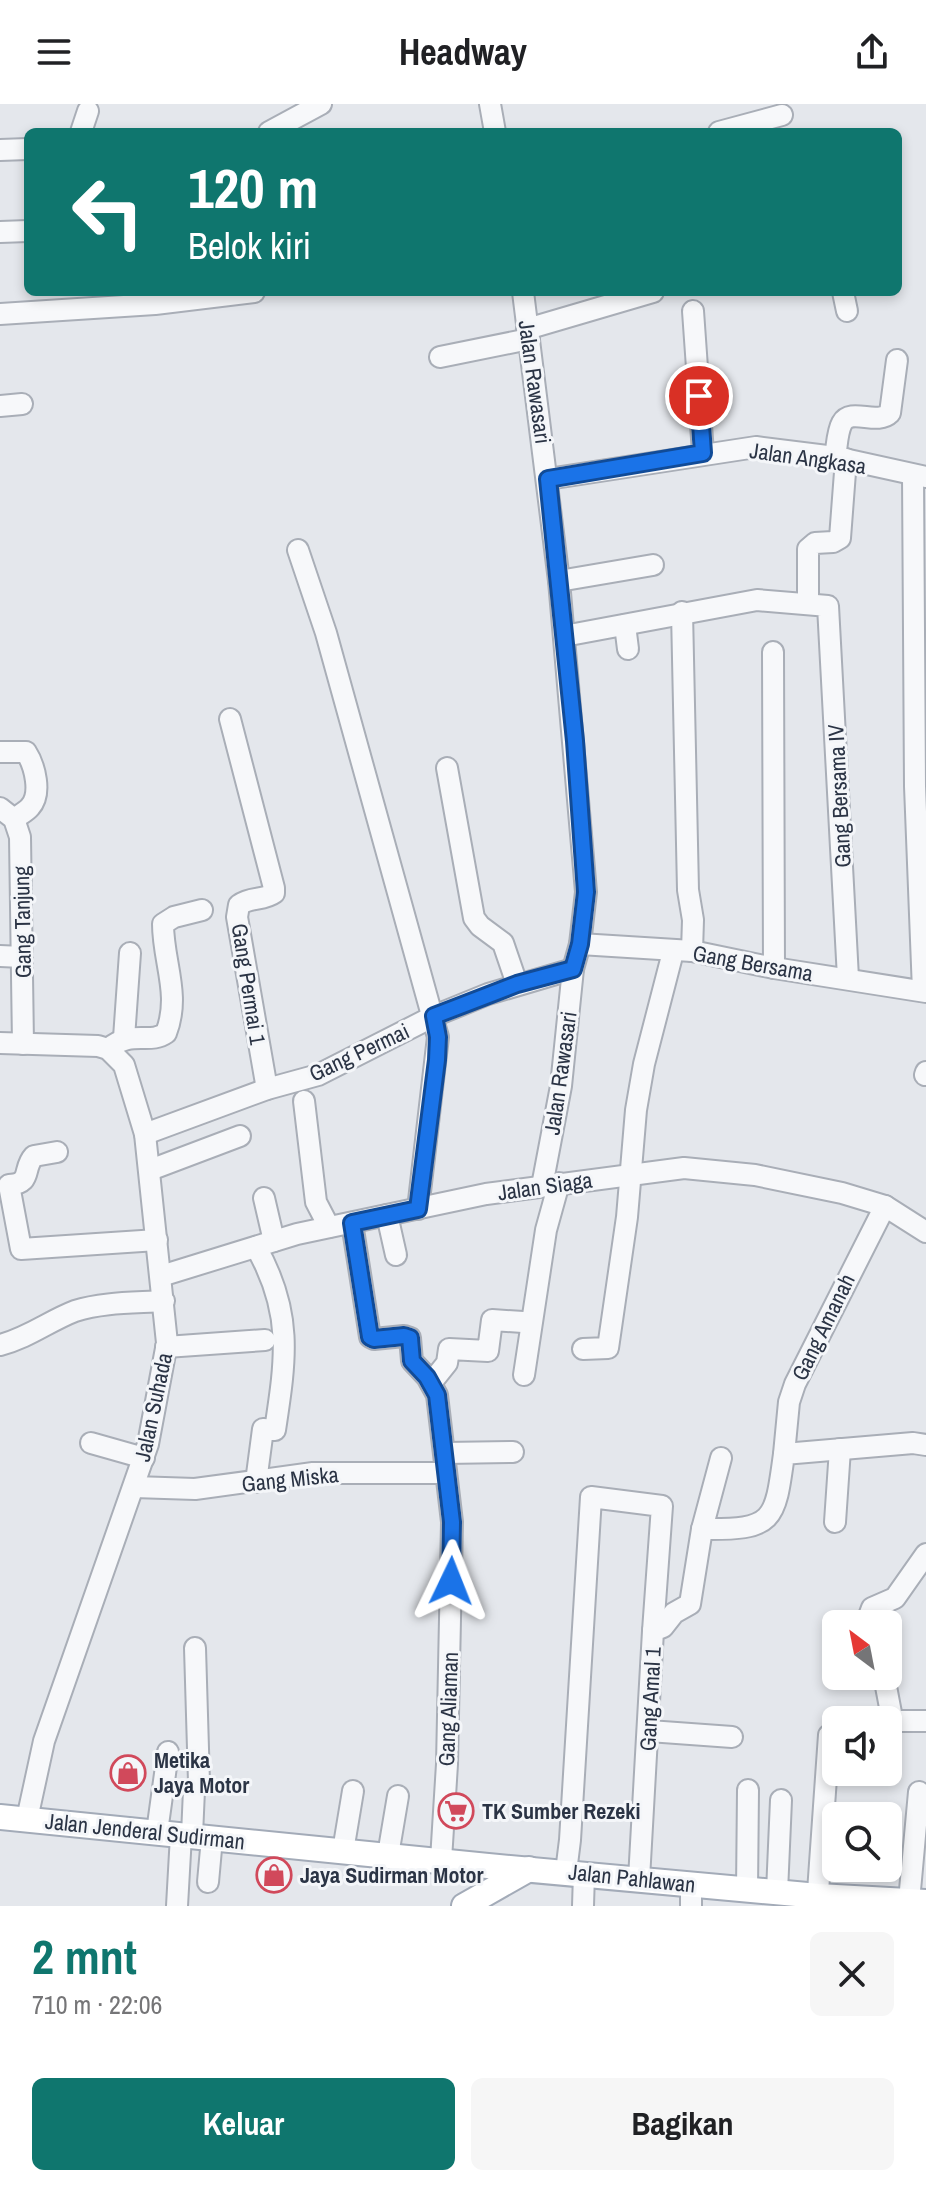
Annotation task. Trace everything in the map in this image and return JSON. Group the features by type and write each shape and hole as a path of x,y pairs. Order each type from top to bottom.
{"main road":[{"name":"Jalan Jenderal Sudirman","path":"0,1817 529,1869"},
{"path":"456,1906 488,1866"},
{"name":"Jalan Pahlawan","path":"529,1869 639,1879 691,1895 747,1890 777,1892 818,1901 921,1903"},
{"path":"464,1906 529,1869"}],"street":[{"path":"276,128 321,104"},
{"path":"490,104 494,128"},
{"path":"82,128 88,111"},
{"path":"735,128 782,115"},
{"path":"0,150 24,149"},
{"path":"0,232 24,231"},
{"path":"0,314 155,304 221,296"},
{"name":"Jalan Rawasari","path":"523,296 559,581 586,892 580,944 573,969 546,1230 524,1375"},
{"path":"440,357 528,334 641,296"},
{"path":"693,311 703,453"},
{"path":"564,636 757,600 808,603 808,549 815,543 833,542 840,538 842,423 854,416 885,419 890,413 897,360"},
{"path":"0,406 22,404"},
{"name":"Jalan Angkasa","path":"548,479 756,447 840,458 919,477"},
{"path":"919,477 925,991"},
{"path":"298,550 326,633 438,1037 418,1209"},
{"path":"559,581 653,565"},
{"name":"Gang Bersama IV","path":"808,603 828,606 830,614 848,978"},
{"path":"583,1349 608,1348 644,1064 693,920 688,890 682,612"},
{"path":"625,625 628,649"},
{"path":"773,652 774,968"},
{"name":"Gang Permai 1","path":"230,719 274,888 274,893 268,897 251,897 244,901 239,905 237,917 267,1089"},
{"path":"0,752 26,752 34,772 37,794 30,807 7,813"},
{"path":"447,768 474,918 503,943 517,984"},
{"name":"Gang Tanjung","path":"7,813 20,837 21,851 23,1044"},
{"path":"0,1043 116,1044 157,1038 166,1033 173,1005 172,976 163,924 174,917 202,910"},
{"name":"Gang Bersama","path":"580,944 682,951 925,991"},
{"path":"116,1044 130,953"},
{"path":"0,956 22,957"},
{"name":"Gang Permai","path":"145,1134 267,1089 318,1075 434,1016 517,984 573,969"},
{"name":"Jalan Suhada","path":"27,1819 44,1741 144,1458 161,1387 166,1347 164,1301 145,1134 129,1073 116,1044"},
{"path":"304,1101 316,1202 329,1227"},
{"path":"150,1170 240,1136"},
{"path":"57,1152 34,1156 19,1184 4,1184 21,1249 157,1240"},
{"name":"Jalan Siaga","path":"161,1276 297,1234 486,1194 684,1168 808,1184 885,1206 926,1232"},
{"path":"256,1482 263,1429 275,1430 286,1350 276,1286 265,1244 264,1198"},
{"path":"297,1234 306,1212 316,1202"},
{"name":"Gang Amanah","path":"784,1454 789,1402 795,1384 885,1206"},
{"path":"387,1215 396,1255"},
{"name":"Gang Aliaman","path":"352,1223 370,1337 410,1338 412,1361 427,1377 437,1395 452,1522 447,1764 441,1860"},
{"path":"0,1345 90,1307 164,1301"},
{"path":"427,1377 447,1363 449,1349 488,1351 492,1320 523,1322"},
{"path":"166,1347 265,1340"},
{"path":"91,1443 144,1458"},
{"path":"702,1529 752,1527 768,1517 778,1499 784,1454 926,1445"},
{"path":"835,1522 840,1449"},
{"name":"Gang Miska","path":"134,1487 195,1489 313,1473 445,1463 513,1452"},
{"name":"Gang Amal 1","path":"639,1879 653,1631 663,1627 674,1613 690,1604 702,1529 721,1458"},
{"path":"583,1906 575,1873 591,1497 662,1506 653,1631"},
{"path":"871,1610 895,1598 926,1554"},
{"path":"177,1906 185,1835 194,1790 199,1782 195,1648"},
{"path":"887,1690 892,1718 926,1721"},
{"path":"649,1731 732,1737"},
{"path":"168,1752 185,1835 208,1882"},
{"path":"818,1901 826,1786"},
{"path":"747,1890 748,1790"},
{"path":"343,1851 353,1791"},
{"path":"919,1792 921,1903"},
{"path":"388,1855 398,1796"},
{"path":"777,1892 781,1800"}],"place":[{"name":"Metika Jaya Motor","path":"128,1773"},
{"name":"TK Sumber Rezeki","path":"456,1811"},
{"name":"Jaya Sudirman Motor","path":"274,1875"}],"route":[{"path":"451,1581 452,1522 437,1395 427,1377 412,1361 410,1338 370,1337 352,1223 418,1209 437,1060 438,1037 434,1016 517,984 573,969 580,944 586,892 575,741 548,479 703,453 699,396"}]}
